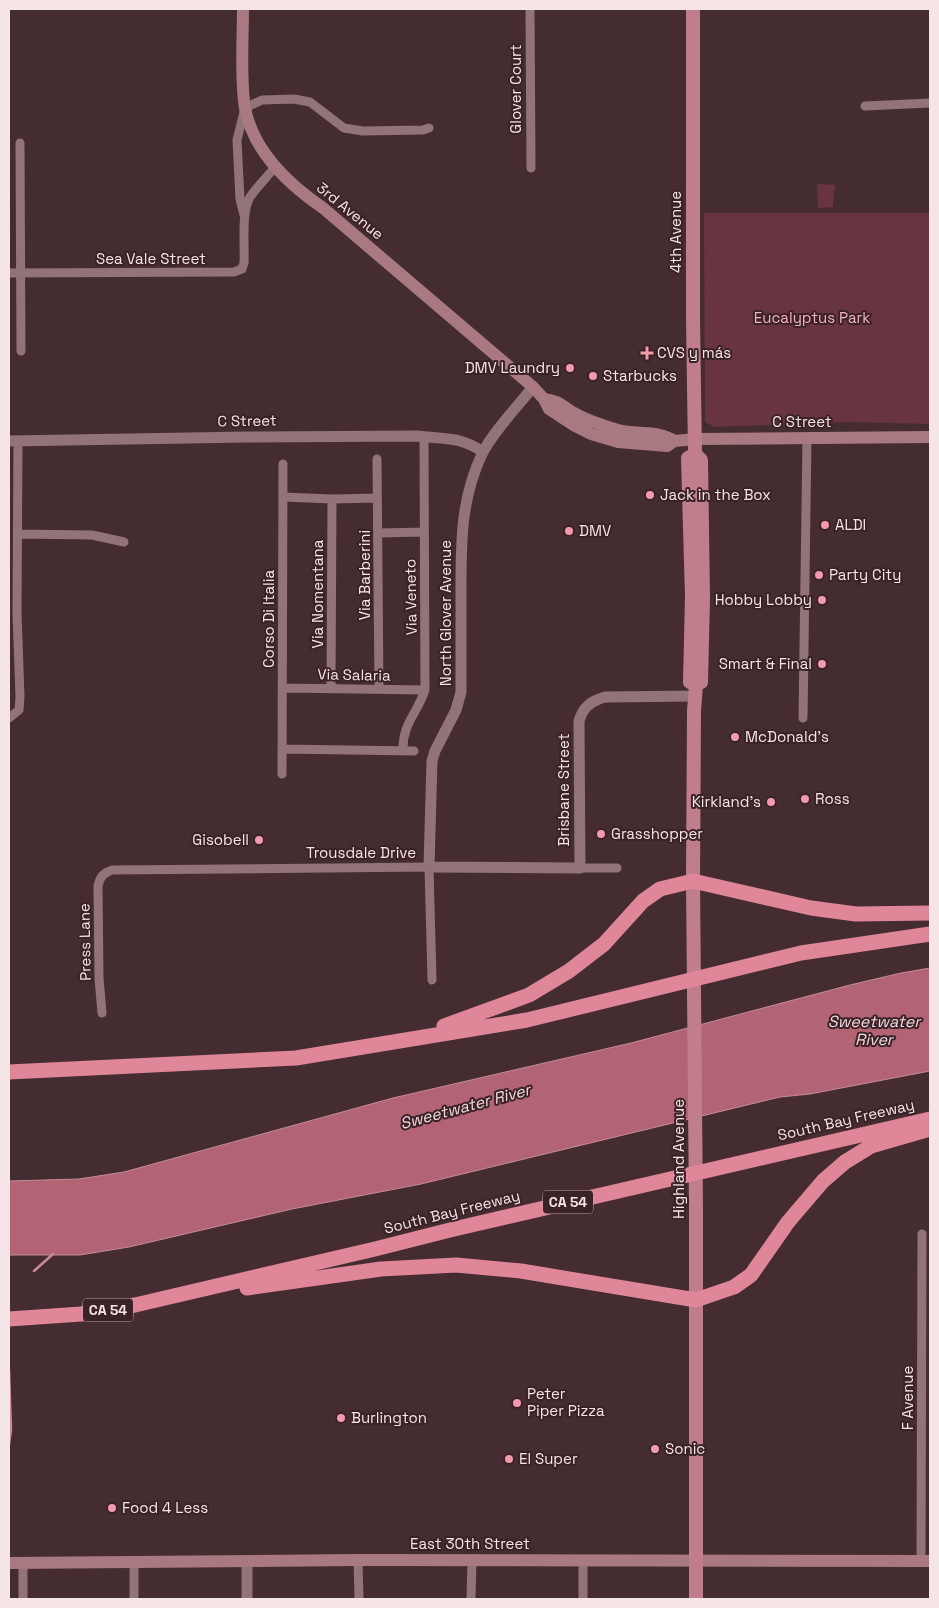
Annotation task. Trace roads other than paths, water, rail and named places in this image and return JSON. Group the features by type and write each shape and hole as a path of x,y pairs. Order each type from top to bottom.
{"highway":[{"path":"398,1041 483,1013 529,995 569,971 604,944 643,901 660,889 693,881 811,908 856,914 930,913"},
{"path":"9,1072 296,1058 527,1020 801,953 930,934"},
{"name":"South Bay Freeway","path":"9,1319 81,1314 135,1305 930,1118"},
{"path":"206,1289 237,1290 381,1269 456,1265 521,1271 696,1300 734,1287 751,1275 793,1217 823,1181 845,1162 872,1146 930,1129"}],"main road":[{"name":"3rd Avenue","path":"243,9 245,108 253,133 275,167 306,197 323,208 533,387"},
{"name":"4th Avenue","path":"692,9 693,317 696,439 695,454 688,458 692,596 690,682 696,691 694,718"},
{"name":"C Street","path":"533,387 544,399 549,410 575,426 601,438 631,444 667,446 674,441 696,439 930,437"},
{"name":"Highland Avenue","path":"694,718 696,1599"},
{"name":"East 30th Street","path":"9,1563 358,1560 926,1561"}],"street":[{"name":"Glover Court","path":"530,9 531,168"},
{"path":"245,108 262,100 294,98 310,102 344,128 363,131 429,128"},
{"path":"866,106 930,103"},
{"name":"Sea Vale Street","path":"245,108 237,140 240,199 245,218"},
{"path":"20,143 21,351"},
{"path":"9,160 20,160"},
{"name":"Sea Vale Street","path":"9,273 234,272 242,269 244,263 247,204 250,197 275,167"},
{"name":"North Glover Avenue","path":"432,980 429,868 432,761 435,751 456,710 462,692 462,528 466,501 472,478 483,452 533,387"},
{"name":"C Street","path":"14,441 248,437 443,437 471,445 483,452"},
{"name":"Via Veneto","path":"404,751 403,740 405,730 420,705 425,690 424,437"},
{"path":"803,718 807,438"},
{"path":"10,718 19,710 20,697 13,613 18,534 13,500 14,441"},
{"name":"Via Barberini","path":"377,460 379,689"},
{"name":"Corso Di Italia","path":"282,774 283,464"},
{"path":"283,497 332,500 378,498"},
{"name":"Via Nomentana","path":"332,500 332,689"},
{"path":"378,532 424,532"},
{"path":"18,534 92,535 124,542"},
{"name":"Via Salaria","path":"283,688 425,690"},
{"name":"Brisbane Street","path":"580,868 579,721 584,708 596,699 605,697 696,691"},
{"path":"283,749 414,751"},
{"name":"Trousdale Drive","path":"106,872 122,870 617,868"},
{"name":"Press Lane","path":"102,1013 99,978 98,886 99,879 106,872"},
{"name":"F Avenue","path":"922,1234 926,1561"},
{"path":"358,1560 359,1599"},
{"path":"472,1560 472,1599"},
{"path":"134,1561 134,1599"},
{"path":"247,1561 247,1599"},
{"path":"583,1561 583,1599"},
{"path":"22,1599 23,1562"}],"water":[{"name":"Sweetwater River","path":"930,968 930,1071 810,1094 780,1097 421,1184 292,1209 129,1247 80,1255 9,1255 9,1181 79,1179 124,1172 393,1098 631,1043 850,985"}],"waterway":[{"path":"34,1271 53,1254"},
{"path":"9,1370 11,1430 9,1444"}],"place":[{"name":"CVS y más","path":"647,353"},
{"name":"DMV Laundry","path":"570,368"},
{"name":"Starbucks","path":"593,376"},
{"name":"Jack in the Box","path":"650,495"},
{"name":"ALDI","path":"825,525"},
{"name":"DMV","path":"569,531"},
{"name":"Party City","path":"819,575"},
{"name":"Hobby Lobby","path":"822,600"},
{"name":"Smart & Final","path":"822,664"},
{"name":"McDonald's","path":"735,737"},
{"name":"Ross","path":"805,799"},
{"name":"Kirkland's","path":"771,802"},
{"name":"Grasshopper","path":"601,834"},
{"name":"Gisobell","path":"259,840"},
{"name":"Peter Piper Pizza","path":"517,1403"},
{"name":"Burlington","path":"341,1418"},
{"name":"Sonic","path":"655,1449"},
{"name":"El Super","path":"509,1459"},
{"name":"Food 4 Less","path":"112,1508"}],"park label":[{"name":"Eucalyptus Park","path":"812,318"}]}
